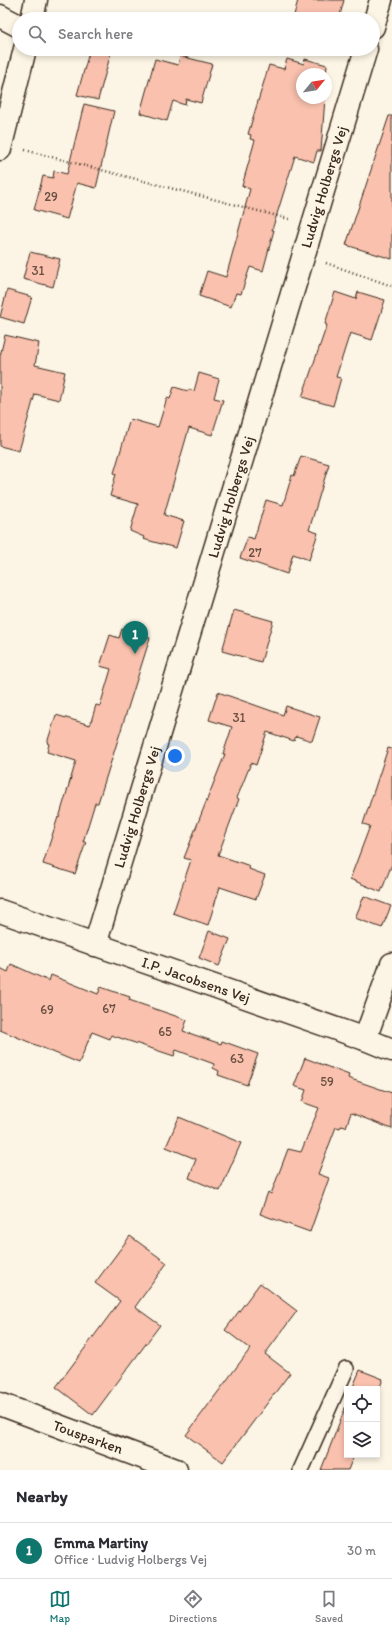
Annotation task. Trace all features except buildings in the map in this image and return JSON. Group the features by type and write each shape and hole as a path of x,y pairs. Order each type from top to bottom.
{"street":[{"path":"33,12 36,0"},
{"path":"377,12 381,0"},
{"path":"0,16 12,22"},
{"path":"1,147 23,56"},
{"name":"Ludvig Holbergs Vej","path":"95,945 364,56"},
{"name":"I.P. Jacobsens Vej","path":"0,911 365,1039 392,1050"},
{"path":"365,1039 392,964"},
{"name":"Tousparken","path":"0,1404 176,1470"}],"lane":[{"path":"301,1470 346,1369"}],"path":[{"path":"1,147 313,225"},
{"path":"304,256 392,286"}],"place":[{"name":"Emma Martiny","path":"135,654"}]}
